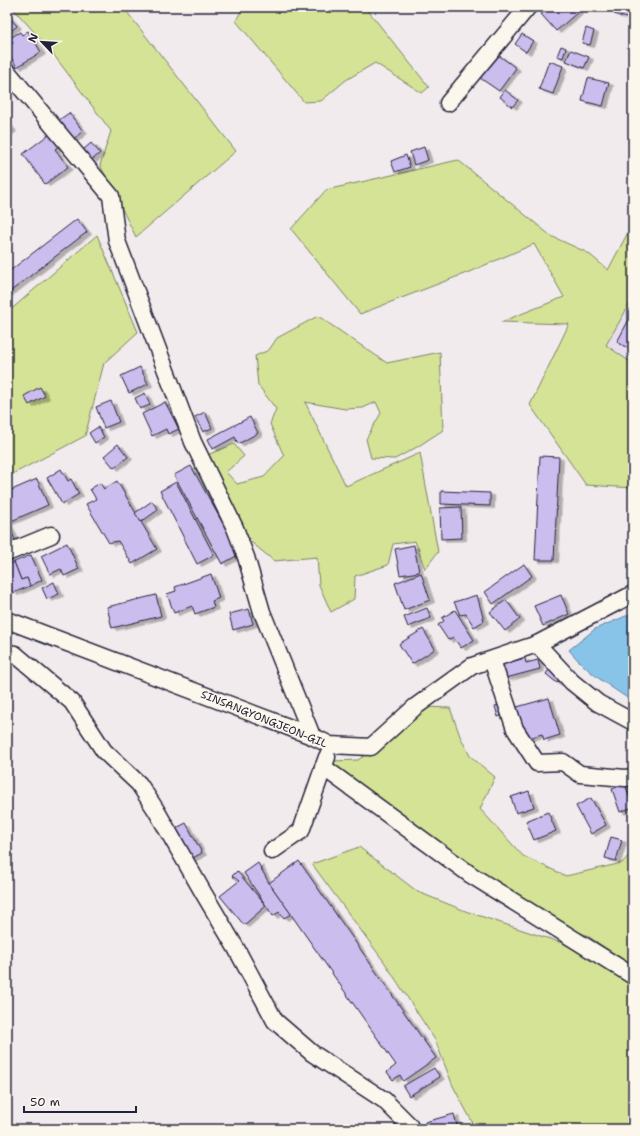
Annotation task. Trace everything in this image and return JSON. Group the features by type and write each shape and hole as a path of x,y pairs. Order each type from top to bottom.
{"street":[{"path":"448,103 528,7"},
{"path":"7,71 111,196 117,241 193,442 235,528 246,557 262,612 312,736"},
{"path":"7,553 51,535"},
{"name":"SINSANGYONGJEON-GIL","path":"8,621 312,736 330,746 371,747 415,707 472,666 537,644 633,594"},
{"path":"537,644 572,682 598,703 633,722"},
{"path":"7,654 15,654 72,702 104,751 139,784 156,810 236,948 274,1021 312,1053 384,1100 409,1125 411,1129"},
{"path":"492,660 515,729 537,763 563,762 580,774 625,778 633,777"},
{"path":"272,851 301,831 330,746"},
{"path":"324,767 471,875 633,976"}],"shaded area":[{"path":"633,298 633,364 606,345"}],"green space":[{"path":"12,7 123,7 236,151 136,237 100,165 111,131 50,50"},
{"path":"243,7 365,7 429,87 422,93 375,63 346,80 321,101 304,102 236,21"},
{"path":"458,160 551,236 588,253 608,270 633,223 633,298 606,345 633,364 633,488 586,485 530,405 569,324 501,322 564,297 534,244 469,272 360,314 291,229 326,190"},
{"path":"97,235 138,332 104,363 85,436 7,477 7,313"},
{"path":"318,316 387,363 440,352 443,430 395,459 371,458 366,439 381,413 376,402 363,408 345,409 305,402 346,486 420,453 438,552 425,569 415,541 393,544 388,565 355,576 354,599 331,612 319,585 317,557 274,561 228,523 195,460 234,444 244,456 226,472 237,484 264,477 284,456 270,424 276,409 258,385 255,356 269,350 277,338"},
{"path":"425,707 450,708 460,736 470,756 495,777 480,809 523,856 566,876 622,863 633,851 633,966 586,935 510,906 353,798 331,761 358,760 395,735"},
{"path":"359,847 418,892 468,912 577,948 633,978 633,1129 476,1129 453,1086 435,1040 385,963 312,864"}],"water":[{"path":"633,613 633,699 629,699 589,671 569,650 595,629"}],"building":[{"path":"543,7 574,7 578,12 556,31 541,14 546,10"},
{"path":"616,7 633,9 633,20 614,14"},
{"path":"7,15 17,26 7,34"},
{"path":"586,28 594,31 590,45 582,43"},
{"path":"28,31 41,52 17,67 7,51 7,46 13,43 10,38 20,32 22,35"},
{"path":"522,34 533,41 526,52 515,44"},
{"path":"561,46 566,48 563,58 557,56"},
{"path":"571,50 589,57 584,68 566,61"},
{"path":"497,54 516,68 499,91 480,78"},
{"path":"549,61 563,66 553,94 539,89"},
{"path":"588,78 609,83 603,106 582,101"},
{"path":"505,90 518,100 512,107 500,97"},
{"path":"69,113 83,131 71,141 56,122"},
{"path":"7,123 12,129 7,133"},
{"path":"52,132 61,145 55,149 68,167 45,184 23,154"},
{"path":"91,143 100,153 92,160 83,150"},
{"path":"424,147 428,160 414,165 410,152"},
{"path":"406,155 410,167 395,172 391,161"},
{"path":"77,219 87,232 7,294 7,273"},
{"path":"633,312 633,351 617,342"},
{"path":"140,367 148,384 129,393 121,376"},
{"path":"40,387 45,396 29,405 24,396"},
{"path":"145,393 150,405 140,409 135,398"},
{"path":"111,401 119,422 104,428 96,407"},
{"path":"165,402 179,429 168,434 166,429 152,436 142,414"},
{"path":"205,412 212,428 203,432 195,417"},
{"path":"250,417 258,433 238,444 235,437 213,449 208,439"},
{"path":"98,427 104,437 95,443 89,433"},
{"path":"118,444 128,457 114,468 104,456"},
{"path":"540,456 559,457 554,560 535,560"},
{"path":"191,466 240,554 222,564 174,475"},
{"path":"61,469 68,481 71,479 79,494 62,504 47,478"},
{"path":"37,479 48,505 9,522 7,517 7,492"},
{"path":"117,481 157,549 132,564 118,541 109,543 86,504 96,499 90,489 100,483 104,489"},
{"path":"176,482 214,555 197,564 160,491"},
{"path":"441,491 490,493 490,506 441,504"},
{"path":"152,501 158,510 141,522 135,513"},
{"path":"461,507 462,538 441,539 440,508"},
{"path":"7,521 15,540 7,544"},
{"path":"67,543 79,569 64,576 61,569 50,574 41,556"},
{"path":"414,545 419,572 400,575 395,549"},
{"path":"31,555 42,580 30,586 27,578 21,580 14,562"},
{"path":"14,562 21,580 27,578 30,586 13,593 9,585 7,586 7,565"},
{"path":"524,564 532,576 493,604 485,592"},
{"path":"421,573 430,600 404,610 395,583"},
{"path":"211,574 219,598 212,601 214,607 195,614 192,606 174,613 167,594 176,591 175,587"},
{"path":"54,582 59,594 47,599 42,588"},
{"path":"156,595 161,616 112,628 107,607"},
{"path":"477,595 484,621 474,627 466,614 460,615 454,602"},
{"path":"561,595 569,614 543,626 534,606"},
{"path":"506,600 520,619 505,631 490,612"},
{"path":"427,608 431,618 408,627 404,617"},
{"path":"249,609 253,624 233,630 229,614"},
{"path":"455,610 474,640 461,648 453,637 448,640 438,625 444,621 442,618"},
{"path":"423,629 435,649 412,664 399,644"},
{"path":"525,658 526,663 538,660 540,669 506,678 502,664"},
{"path":"550,668 561,678 557,683 546,674"},
{"path":"549,698 560,735 544,740 542,734 526,739 517,707"},
{"path":"503,703 506,714 498,717 495,706"},
{"path":"625,784 633,807 620,812 612,789"},
{"path":"529,791 534,807 516,813 511,797"},
{"path":"591,798 606,825 591,834 576,806"},
{"path":"548,812 556,831 534,840 526,821"},
{"path":"186,823 202,853 187,861 171,831"},
{"path":"611,837 622,840 616,861 605,858"},
{"path":"299,861 436,1058 403,1081 400,1075 393,1080 387,1072 396,1065 269,883"},
{"path":"258,863 269,883 291,914 284,918 279,912 273,916 244,873"},
{"path":"237,871 266,906 244,925 220,896 239,881 232,876"},
{"path":"434,1068 440,1077 409,1096 403,1086"},
{"path":"454,1114 458,1129 427,1129 425,1122"}]}
